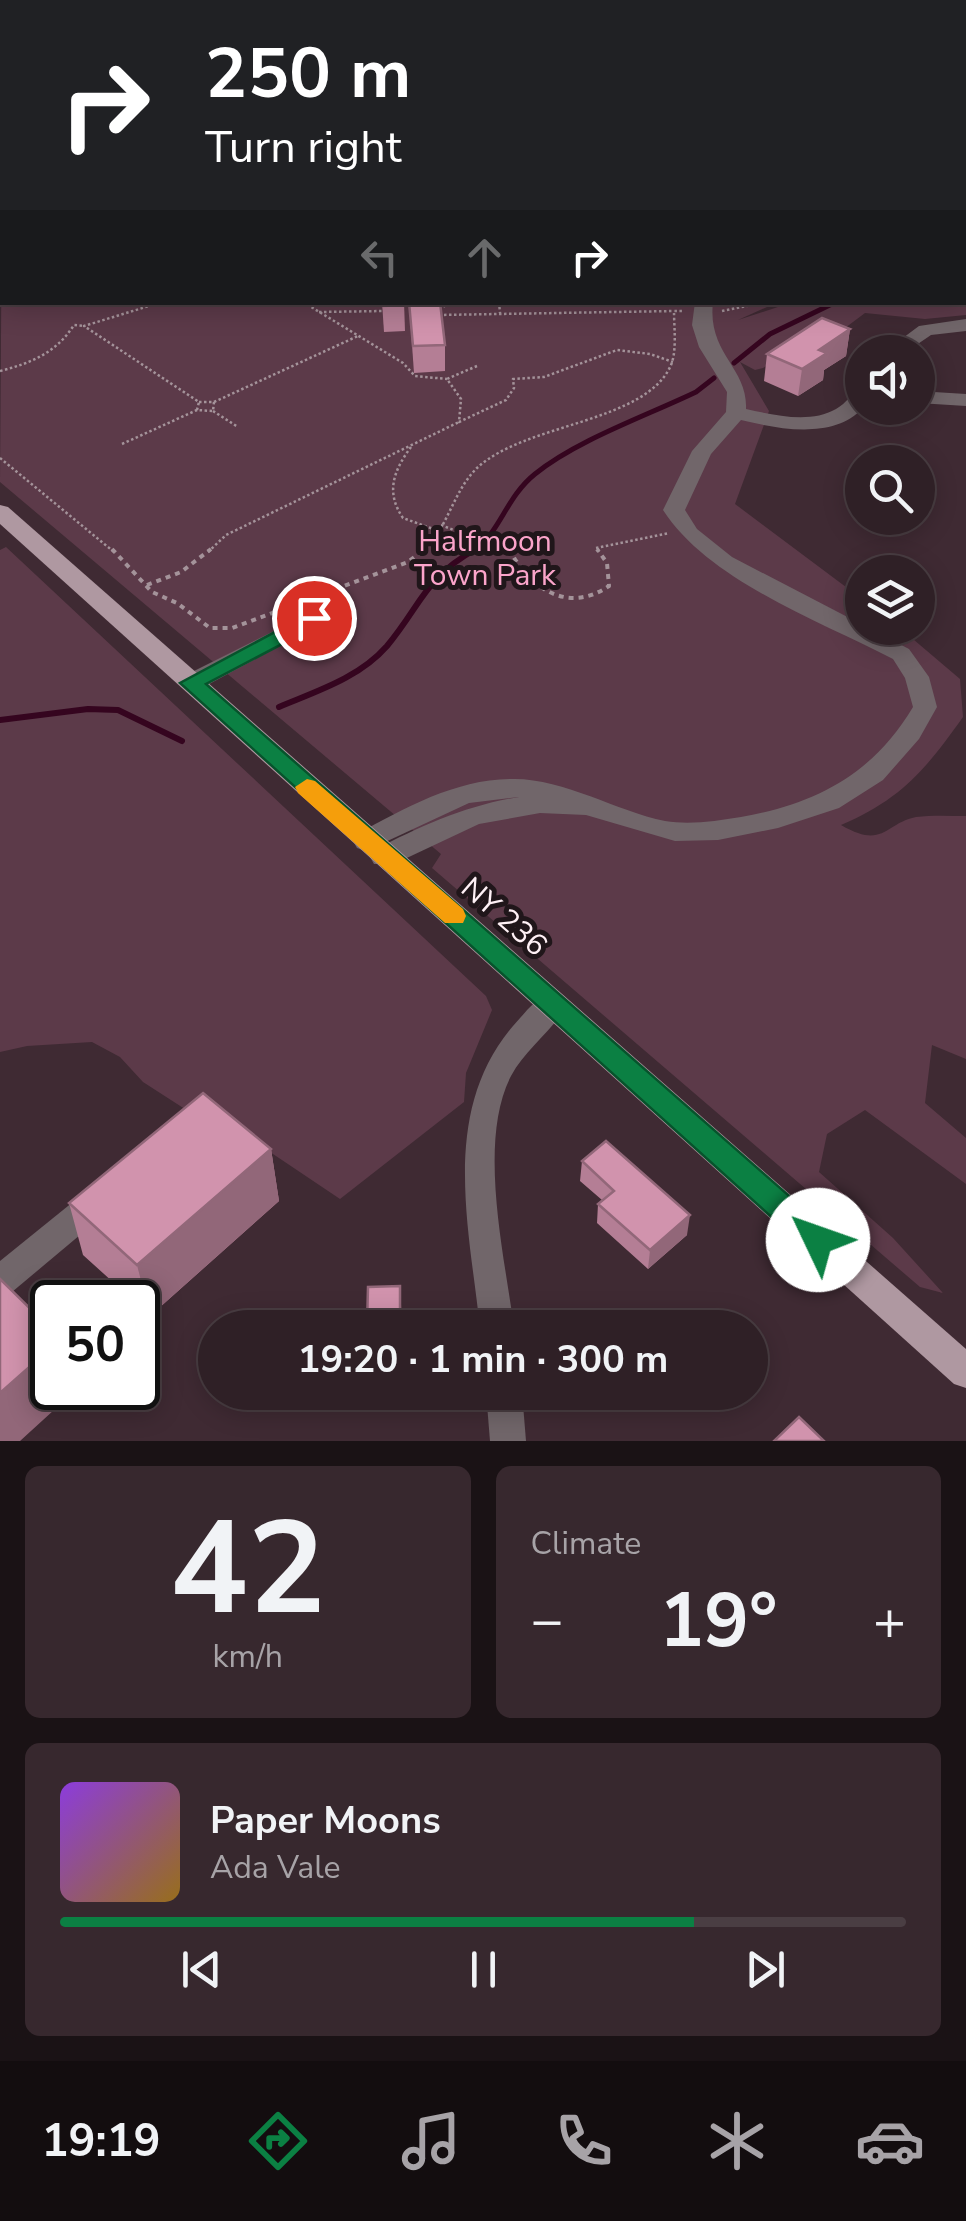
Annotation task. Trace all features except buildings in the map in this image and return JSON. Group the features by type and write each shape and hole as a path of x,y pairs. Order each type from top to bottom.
{"main road":[{"name":"NY 236","path":"0,512 966,1372"}],"street":[{"path":"376,849 495,809 569,802 614,812 664,830 717,831 821,808 884,765 910,736 925,707 918,678 901,654 724,562 687,530 674,510 702,451 736,413 736,392 709,347 701,325 703,307"},
{"path":"919,335 926,330 966,325"},
{"path":"935,398 966,400"},
{"path":"736,413 815,422 845,416"},
{"path":"191,683 314,618"},
{"path":"495,1310 482,1181 488,1096 498,1071 522,1035 553,1003"},
{"path":"0,1281 122,1180"},
{"path":"505,1410 508,1441"}],"path":[{"path":"0,371 47,355 65,340 74,325 84,326 152,305"},
{"path":"307,305 403,363 415,376 447,379 478,366"},
{"path":"446,305 430,314 674,310 728,305"},
{"path":"499,305 500,313"},
{"path":"541,305 542,312"},
{"path":"0,458 59,509 101,538 145,586 210,628 232,628 322,592 388,572 427,548 476,468 525,438 646,394 659,384 673,362 674,310"},
{"path":"319,312 390,311"},
{"path":"84,326 199,402 214,402 358,336"},
{"path":"145,586 171,579 198,564 226,535 506,400 514,388 512,380 549,376 595,354 629,349 673,362"},
{"path":"447,379 461,398 460,422"},
{"path":"196,410 199,402"},
{"path":"213,411 214,402"},
{"path":"122,444 196,410 213,411 238,427"},
{"path":"414,444 394,472 390,496 403,518 508,548 518,569 538,588 574,600 590,598 609,586 607,564 596,548 687,530"}],"green space":[{"name":"Halfmoon Town Park","path":"1,305 772,305 738,320 784,305 966,305 966,315 925,319 865,313 829,340 781,357 763,368 755,370 740,362 769,411 735,504 845,586 845,645 920,645 960,679 963,717 937,752 897,793 841,825 875,835 916,817 966,816 966,1059 932,1045 925,1103 966,1138 966,1184 865,1110 827,1134 819,1172 893,1238 943,1293 920,1287 432,868 441,854 0,482"},
{"path":"6,547 486,996 492,1010 466,1073 464,1102 340,1199 218,1117 188,1111 143,1082 120,1057 92,1042 27,1046 0,1052 0,550"}],"waterway":[{"path":"734,363 770,334 830,305"},
{"path":"475,550 535,474 591,439 696,392 714,378"},
{"path":"279,707 364,667 387,646 434,581 475,550"},
{"path":"0,720 88,709 118,710 182,741"}],"slow traffic":[{"path":"307,787 454,916"}],"route":[{"path":"314,618 191,683 818,1240"}]}
